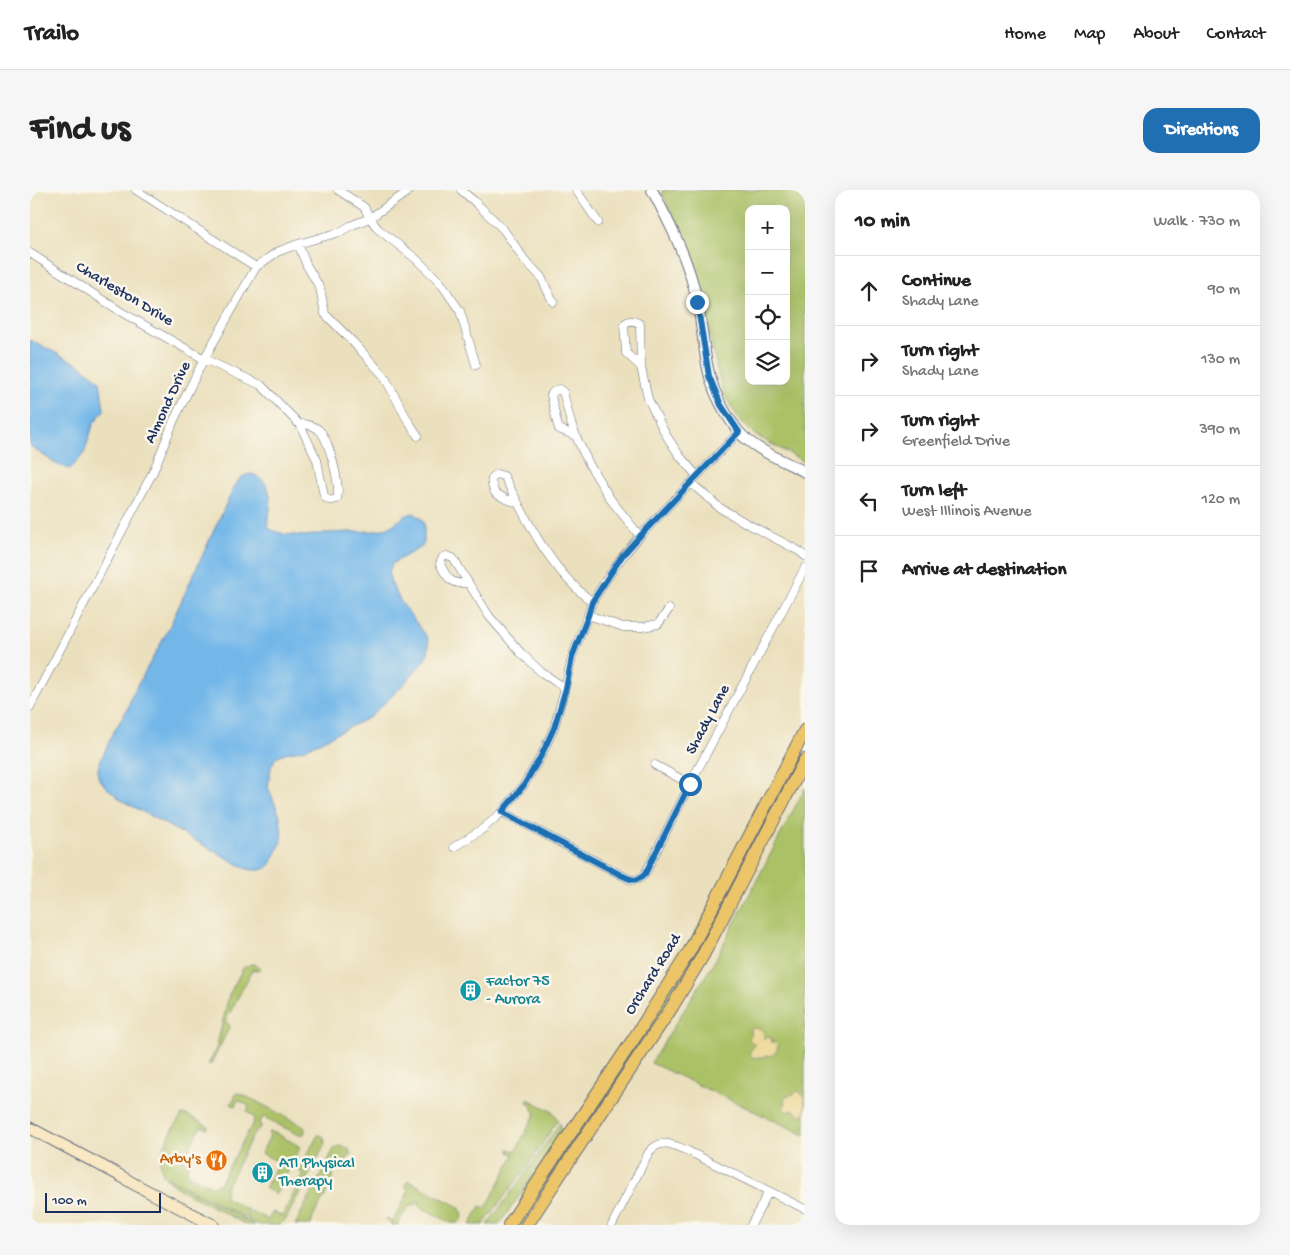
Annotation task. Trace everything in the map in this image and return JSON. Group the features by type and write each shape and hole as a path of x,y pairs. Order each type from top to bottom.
{"main road":[{"name":"Orchard Road","path":"509,1225 635,1037 688,952 805,730"},
{"name":"Orchard Road","path":"527,1225 672,1007 702,957 805,760"},
{"path":"30,1128 214,1225"}],"street":[{"path":"136,190 256,267"},
{"path":"338,190 364,207 378,229 415,258 440,282 460,311 476,365"},
{"name":"Almond Drive","path":"30,707 153,472 174,420 204,359 256,267 278,252 340,232 370,218 410,190"},
{"path":"461,190 476,202 502,229 524,259 542,277 553,302"},
{"path":"576,190 598,222"},
{"path":"652,190 675,234 689,273 700,314 707,367 712,386 721,405 739,432 758,447 805,472"},
{"path":"298,244 307,266 320,288 325,314 384,376 418,436"},
{"name":"Charleston Drive","path":"30,254 123,313 204,359 261,385 300,425"},
{"path":"642,367 626,353 624,325 630,320 640,324 642,367 648,399 666,435 679,455 697,476"},
{"path":"576,436 559,429 551,395 556,390 560,389 563,392 571,423 589,464 623,516 640,536"},
{"path":"304,424 318,429 324,440 334,466 338,493 337,499 331,501 327,500 324,496 317,460 300,425 304,424"},
{"path":"454,848 484,828 502,812 524,785 541,756 554,728 566,688 572,657 592,602 622,556 739,432"},
{"path":"691,483 720,508 800,551 805,556"},
{"path":"518,503 538,540 556,566 592,602"},
{"name":"Shady Lane","path":"502,812 631,880 641,878 645,874 690,784 805,568"},
{"path":"467,583 489,616 520,652 540,672 566,688"},
{"path":"588,616 623,627 643,627 658,624 669,609"},
{"path":"655,765 690,784"},
{"path":"612,1225 649,1152 657,1145 663,1143 672,1144 688,1151 805,1209"},
{"path":"751,1225 769,1191"}],"green space":[{"path":"663,190 805,190 805,462 755,435 738,418 723,392 704,305 689,250 662,194"},
{"path":"805,740 805,750 704,944 683,980 523,1225 518,1225 541,1185 607,1087"},
{"path":"805,788 805,1135 651,1063 714,962"},
{"path":"251,964 260,968 258,971 253,969 225,1022 230,1026 209,1065 216,1049 229,995 243,968"},
{"path":"237,1093 301,1125 305,1130 304,1134 299,1135 263,1117 259,1124 262,1126 254,1133 225,1189 224,1197 249,1210 245,1218 163,1175 160,1164 165,1144 172,1131 182,1115 187,1115 208,1126 207,1129 201,1126 183,1160 189,1163 188,1174 211,1186 220,1183 254,1121 253,1116 247,1112 249,1106 238,1100 235,1106 231,1104"},
{"path":"528,1099 553,1112 558,1120 527,1167 483,1225 470,1225 480,1206 486,1208 514,1155 509,1152 509,1149 516,1151 536,1112 527,1102"},
{"path":"560,1123 561,1132 558,1141 499,1225 487,1225 530,1167"},
{"path":"268,1133 276,1133 299,1146 299,1150 290,1168 261,1153 270,1136"},
{"path":"318,1135 324,1137 325,1144 286,1219 280,1225 259,1225 247,1219 251,1211 268,1220 273,1212 282,1216 304,1174 299,1169"},
{"path":"341,1146 349,1149 351,1154 334,1173 311,1225 295,1225 334,1149"},
{"path":"278,1164 289,1170 276,1194 265,1188"},
{"path":"165,1178 255,1225 247,1225 181,1190"},
{"path":"408,1181 459,1207 463,1214 462,1219 458,1223 451,1223 419,1206 420,1202 416,1202 415,1205 409,1207 402,1215 398,1225 391,1225 386,1219 393,1221 409,1190 404,1186"}],"sand":[{"path":"753,1028 759,1029 764,1033 764,1039 771,1037 772,1043 778,1045 777,1050 772,1056 766,1055 762,1058 751,1057 750,1051 755,1046 749,1039 751,1035 750,1030"},
{"path":"797,1091 805,1097 805,1113 803,1115 798,1114 794,1110 787,1112 783,1108 786,1103 784,1099 786,1096"}],"water":[{"path":"30,340 80,365 100,381 104,410 93,425 84,454 70,469 56,464 30,446"},
{"path":"251,474 261,479 268,488 270,510 268,527 284,534 305,536 374,531 388,528 407,515 414,513 422,519 424,523 424,542 422,547 393,563 389,571 390,581 401,602 427,637 429,644 428,653 423,662 404,684 370,717 305,749 276,757 271,767 268,787 280,816 281,843 271,864 261,870 247,869 121,800 98,777 100,762 113,733 167,632 233,489 242,477"}],"place":[{"name":"Factor 75 - Aurora","path":"470,991"},
{"name":"Arby's","path":"217,1160"},
{"name":"ATI Physical Therapy","path":"263,1173"}],"route":[{"path":"690,784 645,874 637,880 631,880 621,875 502,812 524,785 541,756 554,728 566,688 572,657 592,602 622,556 739,432 721,405 712,386 707,367 697,302"}]}
